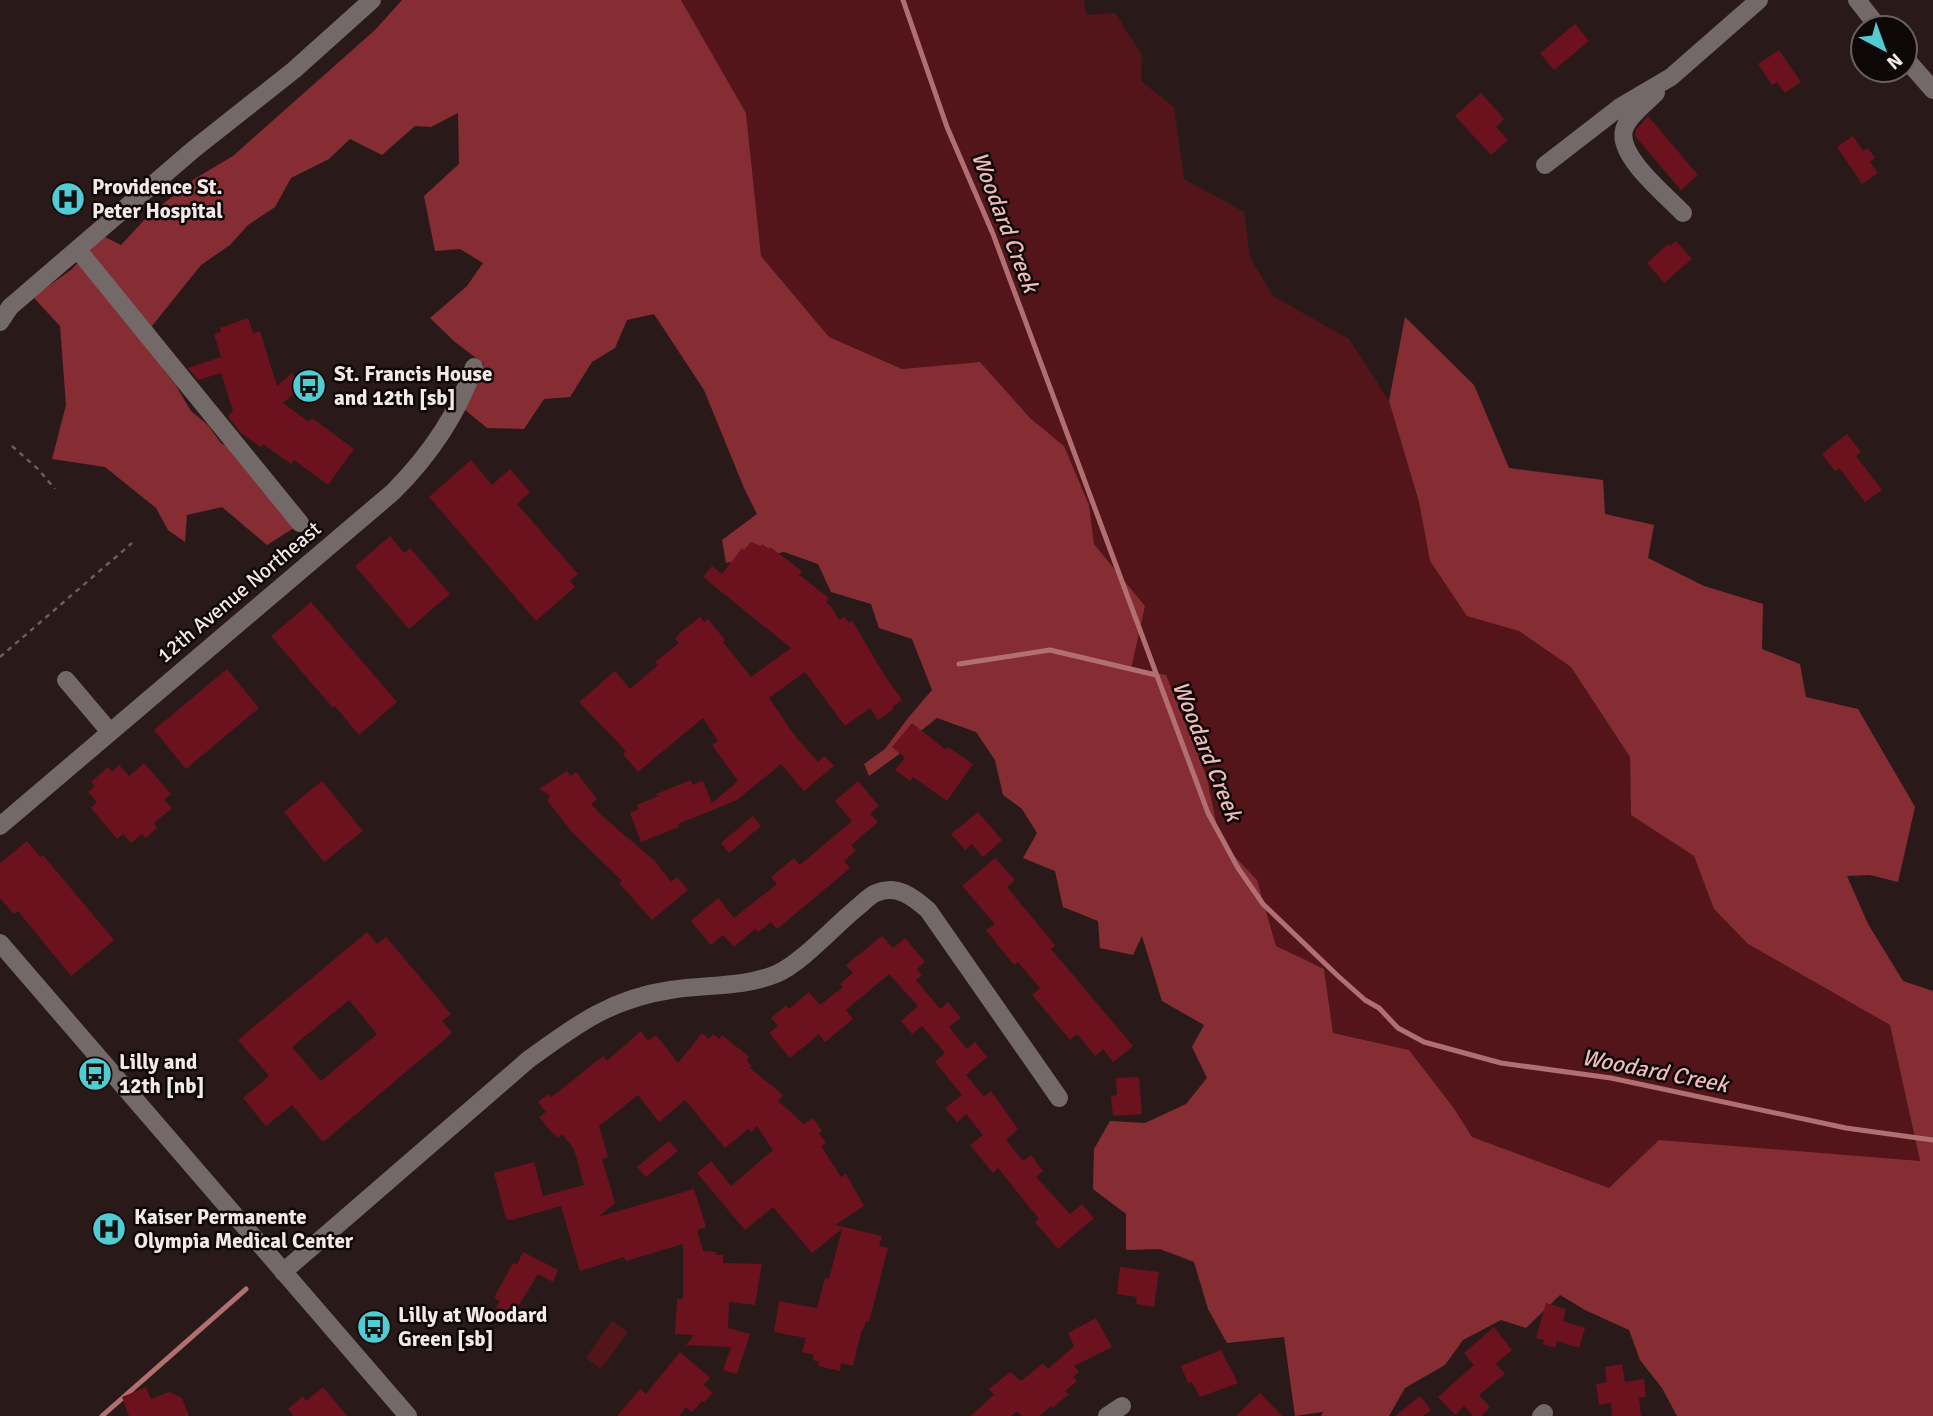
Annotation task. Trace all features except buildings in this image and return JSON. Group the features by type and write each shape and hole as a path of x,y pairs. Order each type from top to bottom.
{"street":[{"path":"3,308 78,250 194,149 294,70 372,0"},
{"path":"1683,213 1633,161 1623,142 1624,128 1671,78 1759,0"},
{"path":"1857,0 1868,14"},
{"path":"1919,74 1933,90"},
{"path":"1545,165 1620,107 1671,78"},
{"path":"78,250 300,523"},
{"name":"12th Avenue Northeast","path":"0,826 399,486 443,432 474,367"},
{"path":"66,680 110,732"},
{"path":"283,1272 528,1060 570,1028 636,996 674,989 748,982 778,973 802,957 838,922 875,893 897,889 928,909 1059,1098"},
{"path":"0,943 408,1416"}],"path":[{"path":"12,446 38,469 55,489"},
{"path":"0,657 132,543"}],"shaded area":[{"path":"402,0 681,0 746,113 761,256 829,337 902,369 980,362 1030,418 1064,446 1089,505 1094,544 1145,606 1131,669 1166,675 1207,778 1220,841 1257,880 1276,946 1324,969 1333,1033 1409,1050 1453,1107 1472,1137 1609,1188 1659,1140 1920,1161 1890,1025 1748,944 1714,909 1694,856 1631,815 1630,757 1571,667 1519,631 1467,616 1430,561 1419,502 1389,401 1405,317 1474,385 1509,468 1603,480 1605,514 1654,525 1648,558 1704,586 1763,604 1762,649 1800,664 1806,697 1858,709 1915,807 1898,882 1870,875 1847,876 1868,924 1903,981 1933,991 1933,1416 1677,1416 1662,1388 1640,1360 1629,1330 1560,1295 1526,1328 1501,1320 1463,1340 1445,1365 1405,1388 1389,1416 1321,1416 1323,1412 1295,1416 1284,1337 1227,1343 1208,1309 1194,1262 1160,1249 1126,1250 1126,1214 1093,1189 1094,1149 1110,1121 1145,1123 1186,1104 1207,1078 1192,1047 1204,1025 1162,1001 1142,936 1133,955 1100,948 1098,921 1063,907 1055,871 1023,858 1037,833 1022,809 1003,795 995,760 976,732 937,718 918,733 898,755 869,776 864,764 885,749 932,690 912,639 879,628 871,604 831,592 818,564 784,552 726,563 722,540 757,514 704,390 654,314 627,320 615,348 592,362 570,397 544,399 524,429 487,428 464,409 484,364 430,318 467,286 483,263 460,249 435,251 424,196 459,164 458,113 431,127 415,126 382,155 350,139 329,159 291,178 275,207 248,225 230,245 201,265 152,326 159,338 163,369 191,411 208,425 221,443 249,459 297,526 267,545 222,507 187,515 185,542 168,530 156,508 105,467 52,459 66,405 60,326 33,297 71,270 103,236 121,245 149,215 196,178 233,156 375,30"},
{"path":"681,0 1084,0 1086,15 1115,13 1142,55 1141,81 1174,107 1184,179 1244,212 1250,257 1273,296 1349,339 1389,401 1419,502 1430,561 1467,615 1519,631 1571,667 1630,757 1631,815 1694,856 1714,909 1748,944 1890,1025 1920,1162 1659,1140 1609,1188 1472,1137 1453,1107 1409,1050 1333,1033 1324,969 1276,947 1257,880 1220,841 1207,778 1130,669 1145,606 1094,544 1089,505 1064,446 1030,418 980,362 902,369 829,337 761,256 746,113"},
{"path":"612,1321 628,1332 601,1369 586,1358"}],"waterway":[{"name":"Woodard Creek","path":"903,0 947,127 993,234 1208,813 1238,868 1263,904 1365,1000 1379,1008 1398,1028 1424,1042 1501,1063 1611,1078 1846,1128 1933,1140"},
{"path":"959,664 1050,650 1156,675"},
{"path":"102,1416 246,1289"}],"place":[{"name":"Providence St. Peter Hospital","path":"68,199"},
{"name":"St. Francis House and 12th [sb]","path":"309,386"},
{"name":"Lilly and 12th [nb]","path":"95,1074"},
{"name":"Kaiser Permanente Olympia Medical Center","path":"109,1229"},
{"name":"Lilly at Woodard Green [sb]","path":"374,1327"}]}
